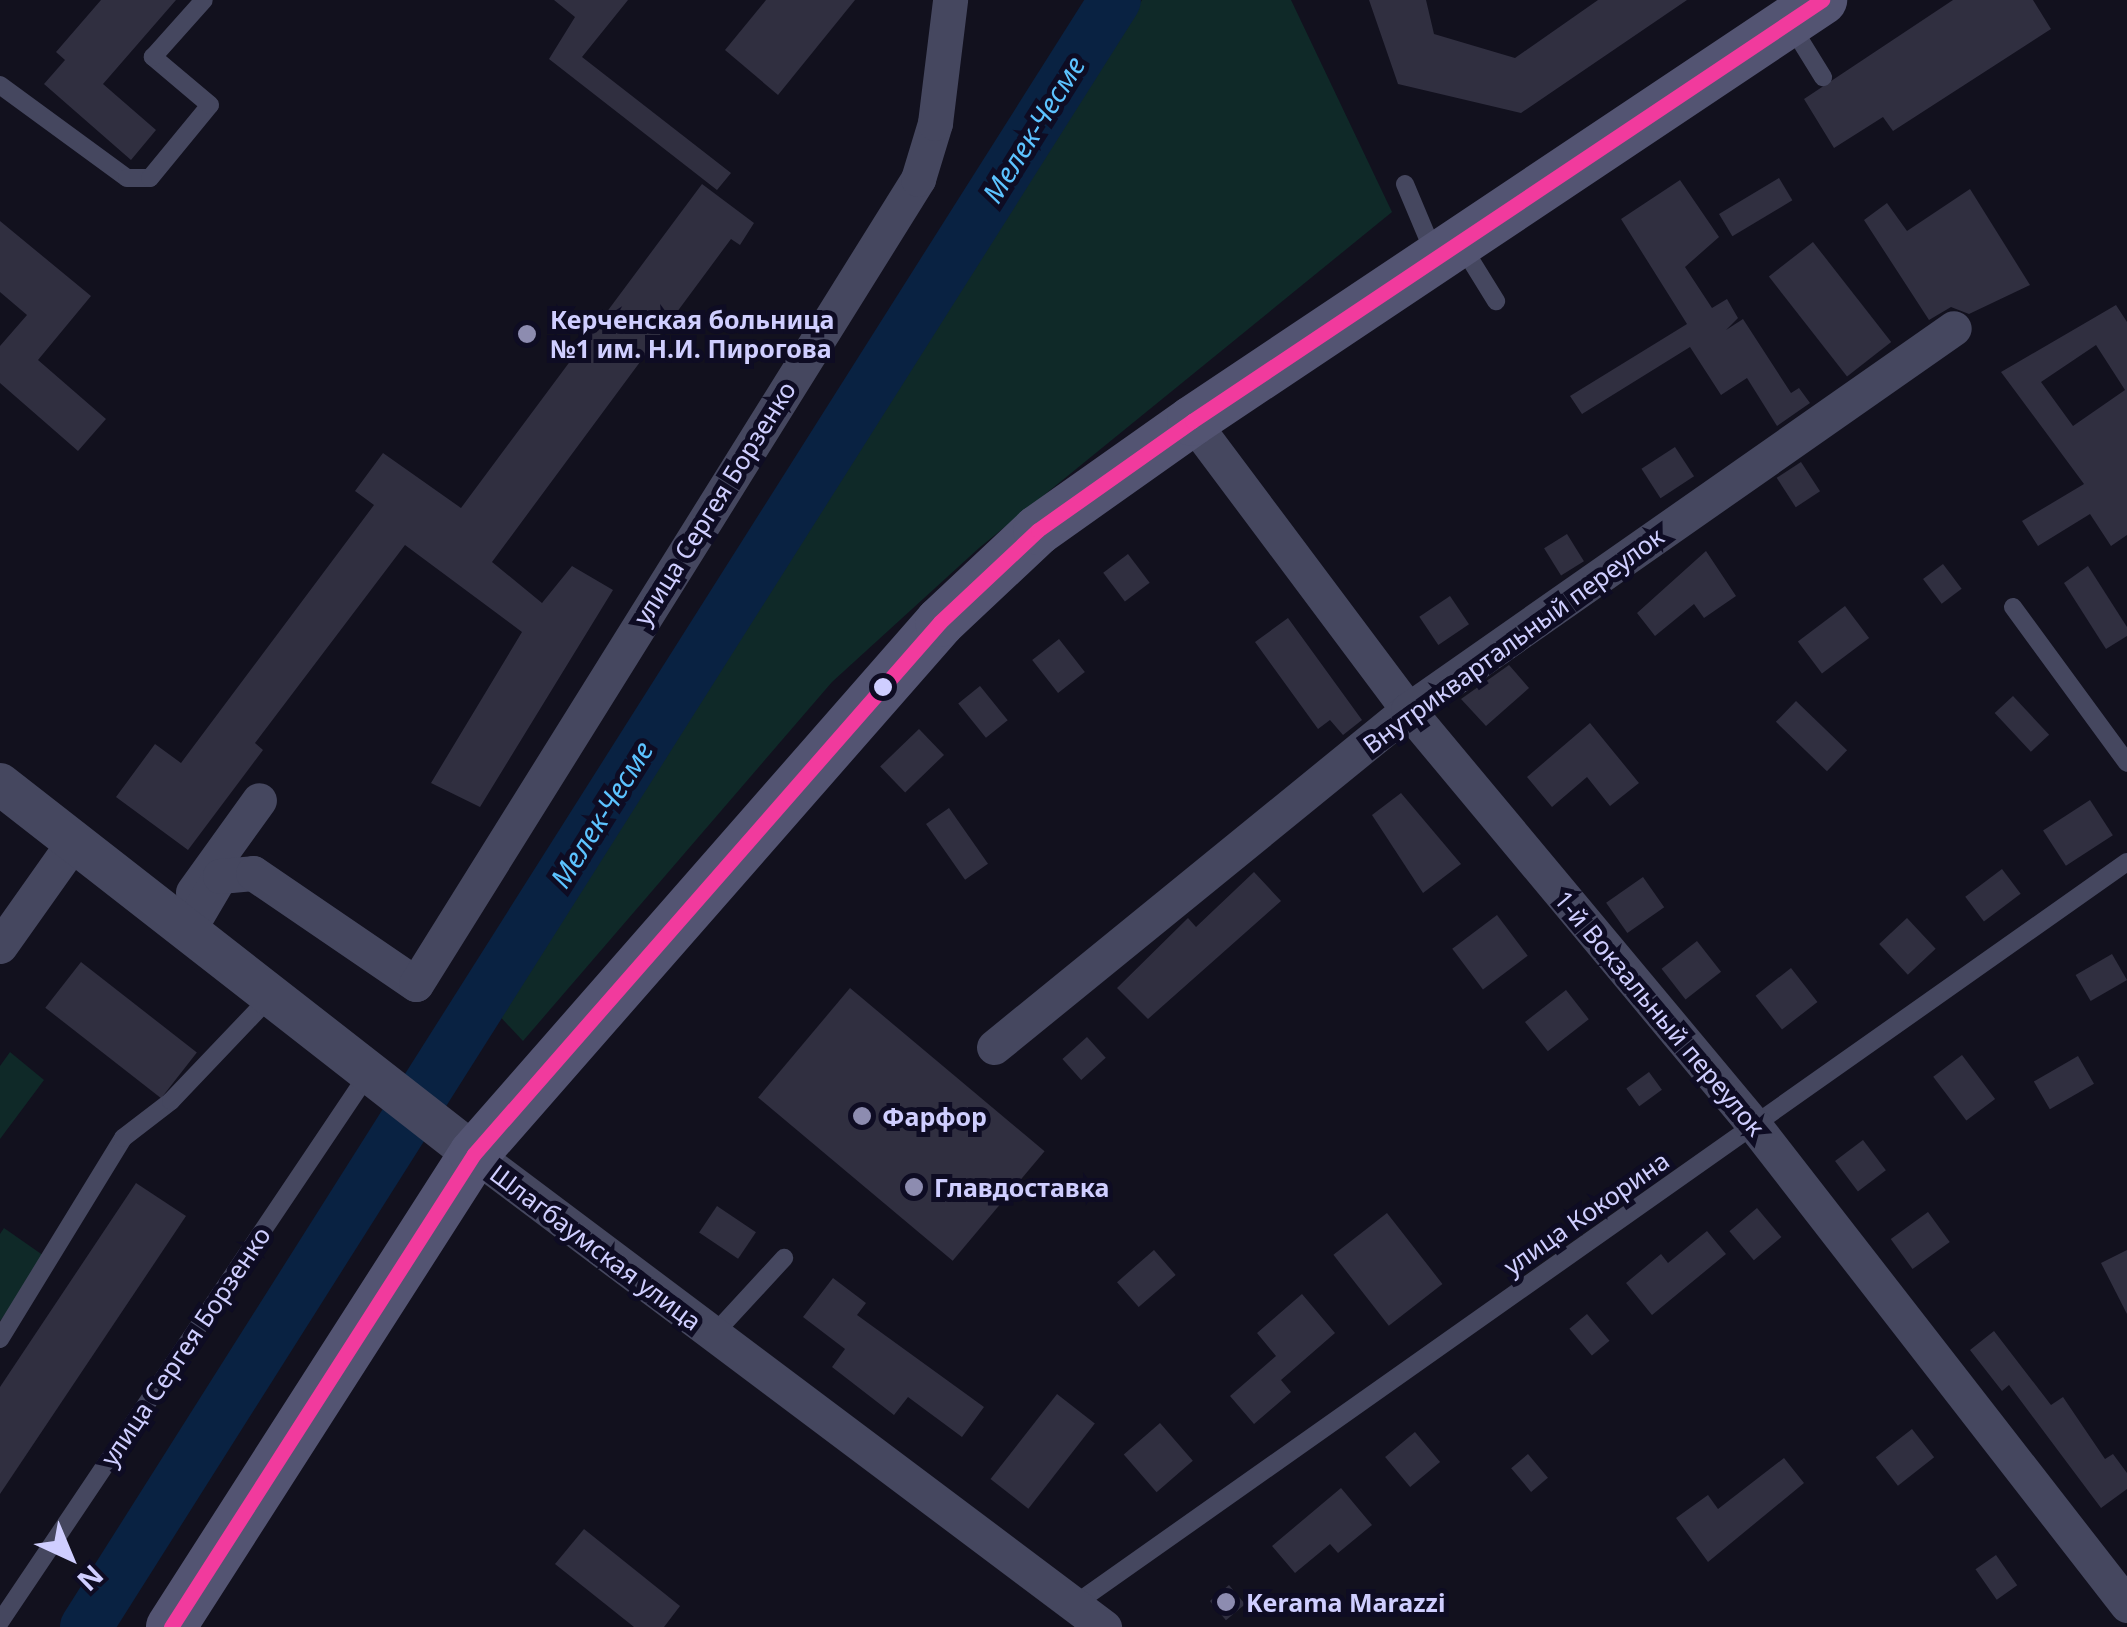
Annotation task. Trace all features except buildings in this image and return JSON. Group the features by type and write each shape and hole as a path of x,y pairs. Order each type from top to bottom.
{"main road":[{"path":"171,1627 462,1144 940,622 1038,530 1192,421 1448,250 1624,117 1805,11"}],"street":[{"name":"улица Сергея Борзенко","path":"214,872 253,873 416,984 918,178 935,123 950,0"},
{"name":"Внутриквартальный переулок","path":"994,1047 1408,710 1954,328"},
{"name":"1-й Вокзальный переулок","path":"1192,421 1408,710 1754,1125 2127,1605"},
{"name":"Шлагбаумская улица","path":"0,784 462,1144 1104,1627"},
{"path":"179,926 260,800"},
{"path":"0,946 73,843"}],"lane":[{"path":"0,86 126,178 150,178 210,105 152,57 204,0"},
{"path":"1805,11 1823,77"},
{"path":"1405,184 1448,250 1496,301"},
{"path":"2013,607 2127,763"},
{"name":"улица Кокорина","path":"1075,1604 2127,862"},
{"path":"0,1339 123,1138 170,1101 270,996"},
{"name":"улица Сергея Борзенко","path":"0,1622 378,1076"},
{"path":"713,1335 784,1258"}],"green space":[{"path":"1142,0 1291,0 1392,212 979,548 832,682 523,1041 493,1009"},
{"path":"10,1052 44,1080 0,1139 0,1066"},
{"path":"4,1228 47,1258 0,1321 0,1234"}],"waterway":[{"name":"Мелек-Чесме","path":"86,1627 1115,0"}],"transit line":[{"path":"171,1627 474,1154 940,622 1038,530 1192,421 1822,0"}],"place":[{"name":"Керченская больница №1 им. Н.И. Пирогова","path":"527,334"},
{"name":"Фарфор","path":"862,1116"},
{"name":"Главдоставка","path":"914,1187"},
{"name":"Kerama Marazzi","path":"1226,1602"}]}
